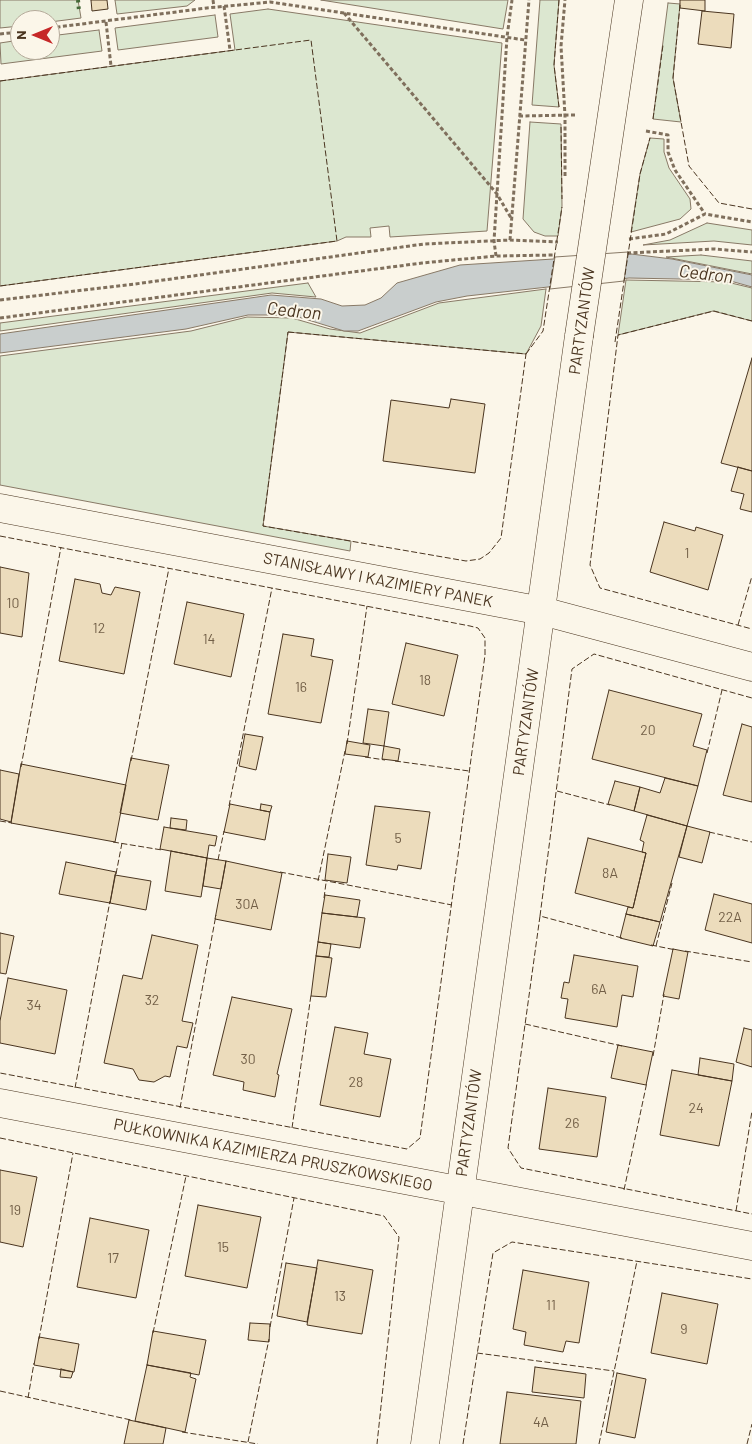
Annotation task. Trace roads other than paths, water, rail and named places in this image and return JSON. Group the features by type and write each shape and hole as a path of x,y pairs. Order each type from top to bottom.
{"street":[{"name":"PARTYZANTÓW","path":"425,1444 579,336 629,0"},
{"name":"STANISŁAWY I KAZIMIERY PANEK","path":"0,508 542,611 752,667"},
{"name":"PUŁKOWNIKA KAZIMIERZA PRUSZKOWSKIEGO","path":"0,1103 752,1246"}],"water":[{"name":"Cedron","path":"631,254 672,259 752,275 752,287 727,280 629,278 467,296 436,302 358,331 344,331 292,315 248,315 186,329 0,353 0,334 271,295 321,299 342,306 365,305 381,298 397,283 460,265"}]}
